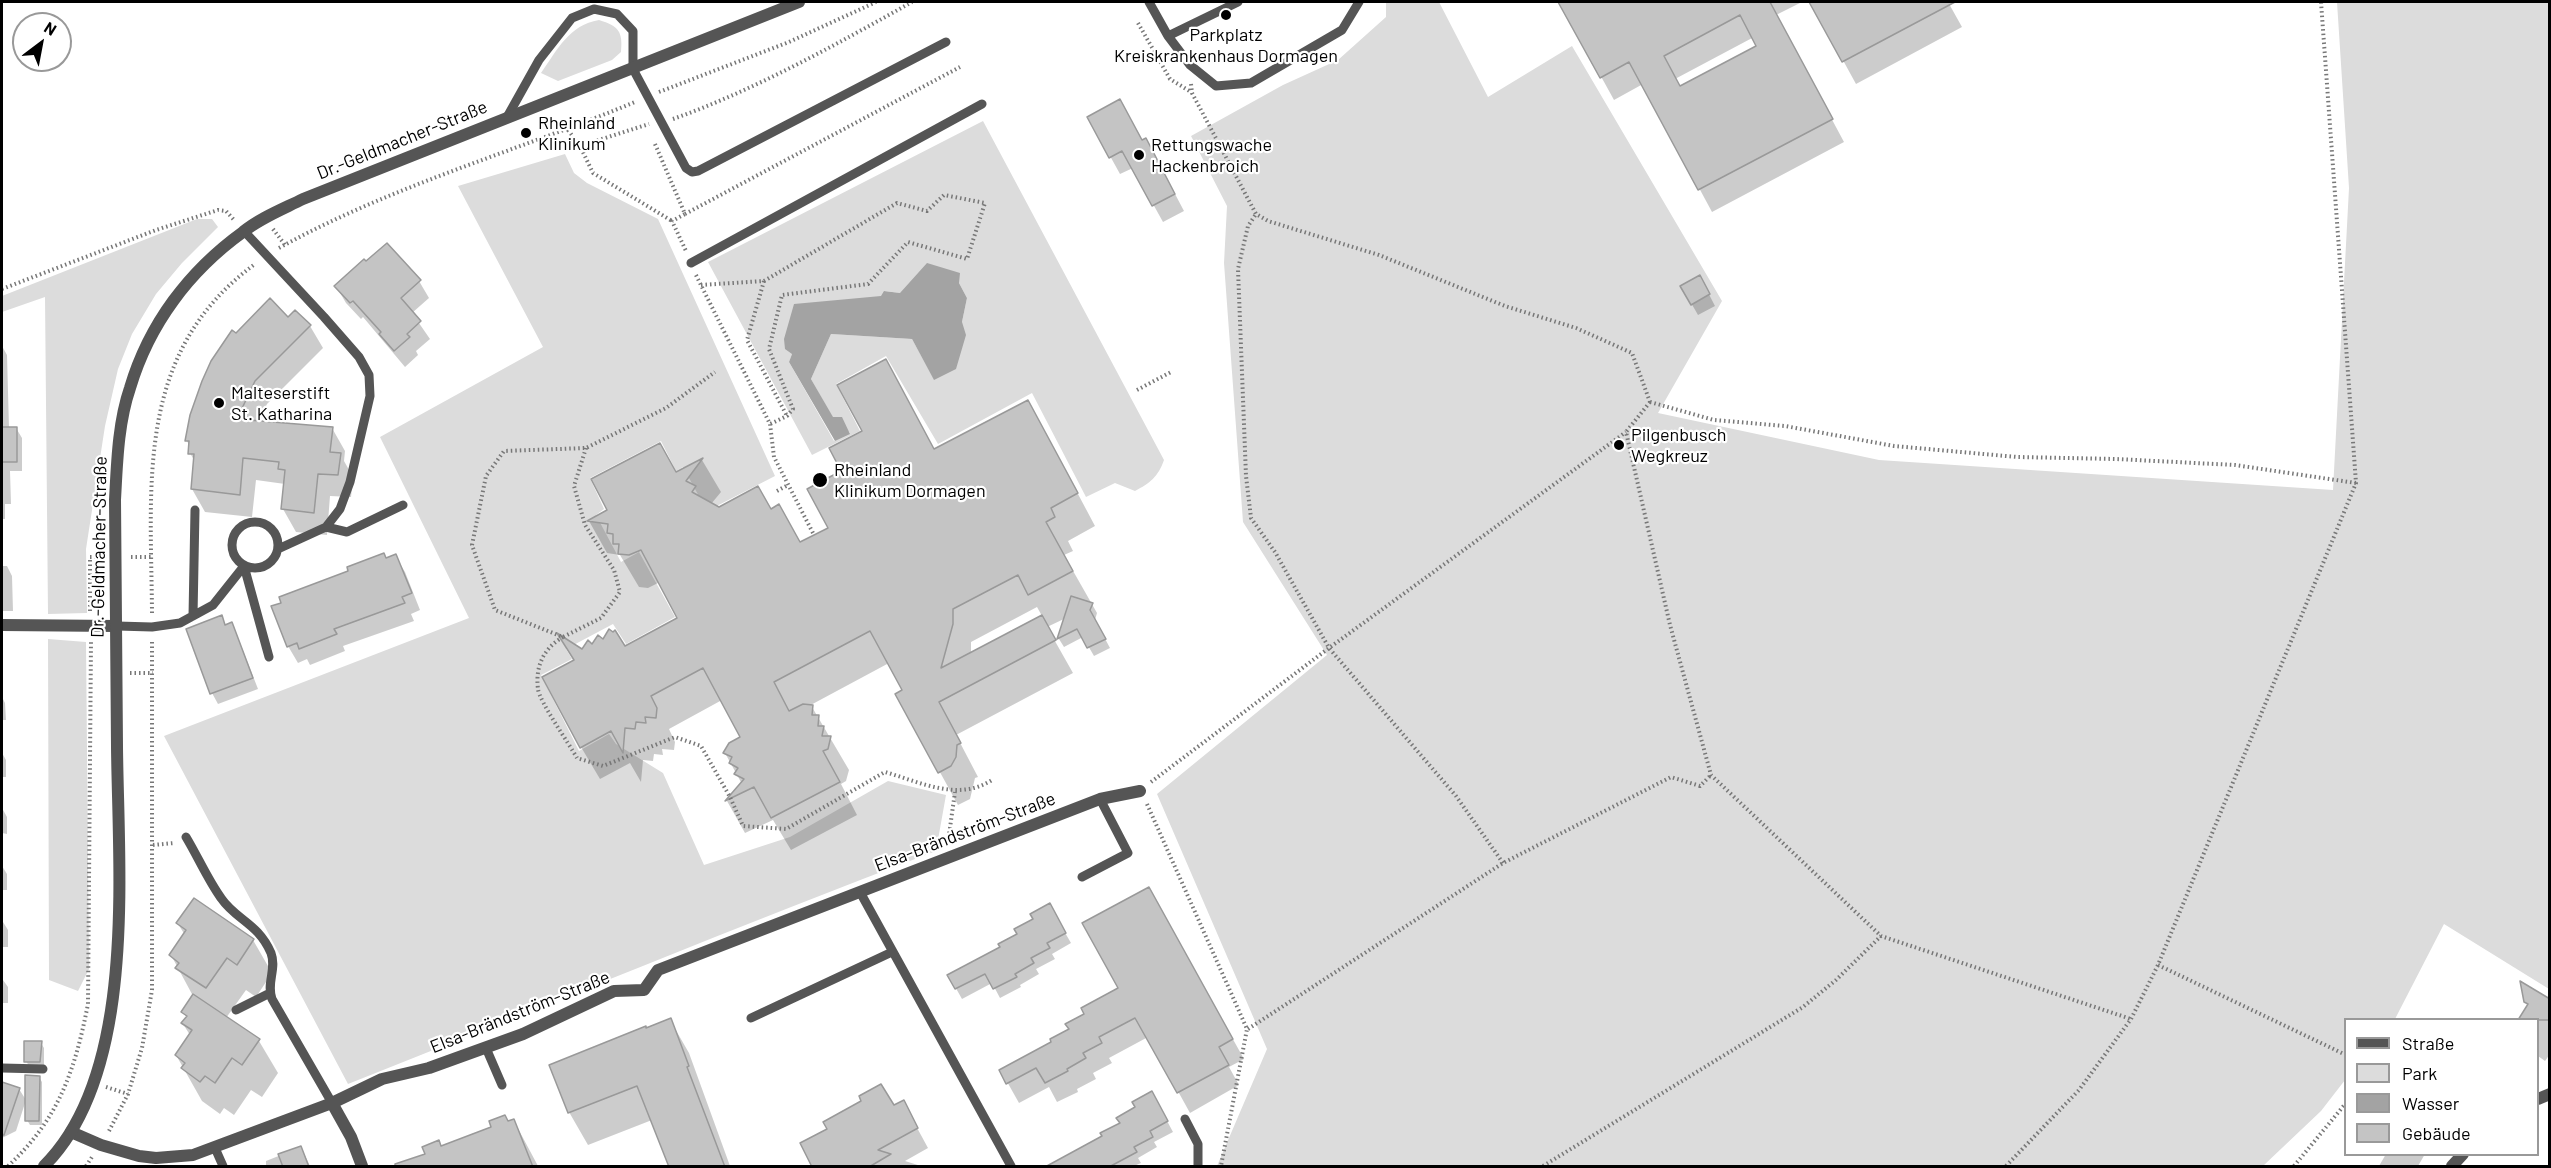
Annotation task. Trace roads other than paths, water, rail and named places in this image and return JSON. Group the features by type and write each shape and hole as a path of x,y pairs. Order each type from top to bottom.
{"street":[{"name":"Dr.-Geldmacher-Straße","path":"44,1167 70,1132 85,1106 101,1060 115,968 119,894 115,500 118,447 129,388 160,318 182,287 244,231 321,191 799,2"},
{"path":"2,625 117,626"},
{"name":"Elsa-Brändström-Straße","path":"70,1132 101,1145 156,1162 215,1148 332,1103 382,1079 429,1068 523,1034 614,991 644,990 658,970 1100,799 1140,790"},
{"path":"332,1103 351,1137 362,1167"}],"lane":[{"path":"1149,2 1168,36 1190,65 1216,86 1251,83 1342,30 1359,2"},
{"path":"1168,36 1238,2"},
{"path":"506,119 539,60 572,18 594,9 617,14 633,31 633,69 686,168 692,172 698,171 946,42"},
{"path":"691,263 982,104"},
{"path":"244,231 268,254 359,357 369,375 370,396 350,482 340,508 326,527 278,549"},
{"path":"326,527 346,532 403,505"},
{"path":"193,616 195,510"},
{"path":"244,566 259,569 272,562 278,549 276,534 265,524 251,521 238,528 231,542 234,556 244,566 269,657"},
{"path":"117,626 152,627 180,623 213,605 244,566"},
{"path":"1082,877 1128,853 1100,799"},
{"path":"186,837 222,900 252,924 270,952 274,969 270,993 332,1103"},
{"path":"860,892 1011,1167"},
{"path":"751,1018 892,952"},
{"path":"236,1010 270,993"},
{"path":"486,1048 502,1085"},
{"path":"2,1068 43,1069"},
{"path":"1185,1119 1198,1144 1198,1167"},
{"path":"215,1148 223,1167"}],"water":[{"path":"927,263 960,273 959,283 967,298 962,322 966,335 956,369 934,380 912,339 831,334 811,379 833,417 842,417 850,434 835,441 789,362 792,354 785,349 784,339 794,304 881,296 884,291 900,293"}],"place":[{"name":"Parkplatz Kreiskrankenhaus Dormagen","path":"1226,15"},
{"name":"Rheinland Klinikum","path":"526,133"},
{"name":"Rettungswache Hackenbroich","path":"1139,155"},
{"name":"Malteserstift St. Katharina","path":"219,403"},
{"name":"Pilgenbusch Wegkreuz","path":"1619,445"},
{"name":"Rheinland Klinikum Dormagen","path":"820,480"}]}
